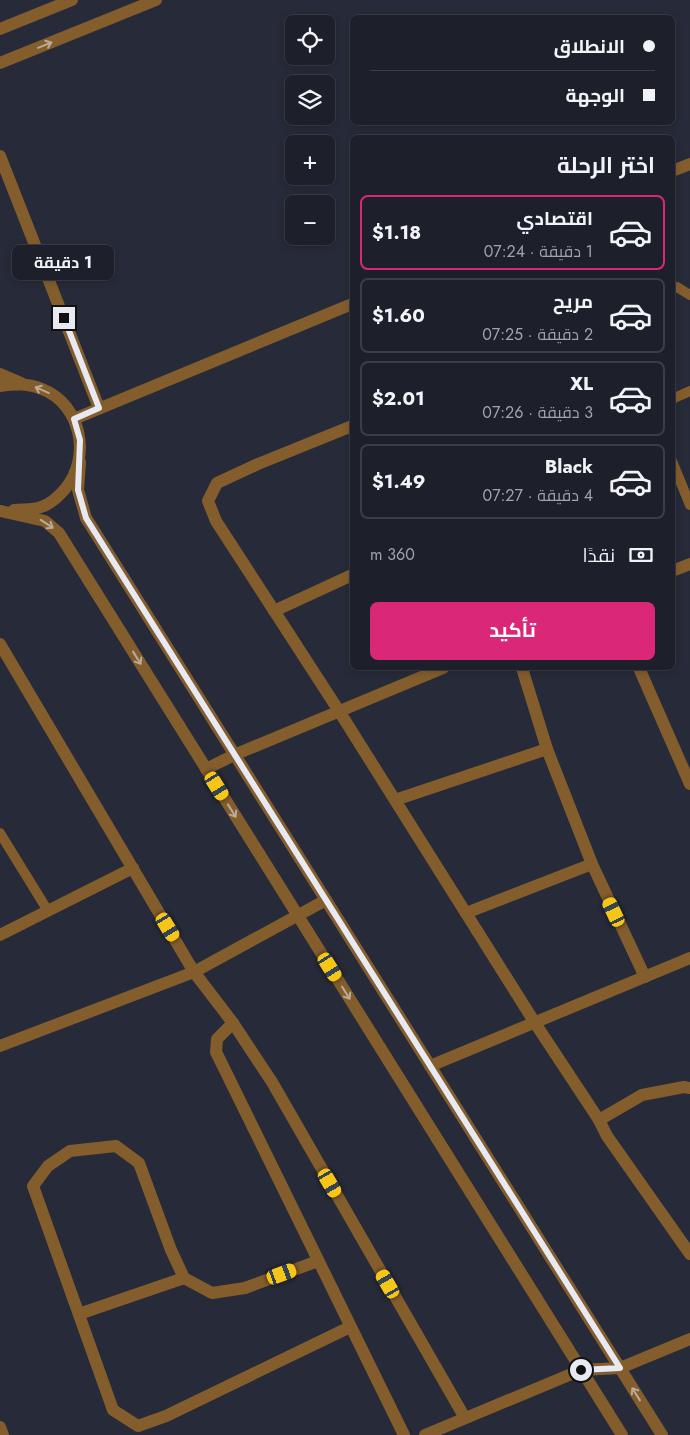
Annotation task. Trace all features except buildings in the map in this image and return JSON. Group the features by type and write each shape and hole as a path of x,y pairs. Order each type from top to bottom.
{"street":[{"path":"0,29 72,0"},
{"path":"0,63 156,0"},
{"path":"0,156 99,408"},
{"path":"675,170 690,164"},
{"path":"74,419 350,305"},
{"path":"0,374 21,384 42,389 61,401 74,419 80,440 78,490 86,518 662,1435"},
{"path":"0,386 21,384"},
{"path":"350,427 258,464 217,483 208,501 216,521 339,711 534,1023 599,1120 607,1136 690,1254"},
{"path":"1,510 41,508 59,497 72,481 80,462"},
{"path":"1,510 45,521 59,533 622,1435"},
{"path":"675,570 690,564"},
{"path":"274,612 350,576"},
{"path":"0,644 194,972 272,1082 465,1418"},
{"path":"206,769 234,755 438,670"},
{"path":"523,670 547,749 592,864 645,977"},
{"path":"640,670 690,784"},
{"path":"395,800 547,749"},
{"path":"466,913 592,864"},
{"path":"0,935 133,868"},
{"path":"0,1046 194,972 326,900"},
{"path":"430,1066 690,958"},
{"path":"232,1023 217,1039 216,1052 404,1435"},
{"path":"599,1120 642,1095 684,1087 690,1088"},
{"path":"318,1261 245,1288 212,1293 184,1278 171,1250 139,1163 116,1146 70,1151 48,1166 33,1186 112,1410 138,1426 166,1416 350,1326"},
{"path":"79,1314 184,1278"},
{"path":"425,1435 581,1370 620,1368 690,1339"},
{"path":"0,1427 3,1435"}],"lane":[{"path":"675,287 690,295"},
{"path":"675,398 690,391"},
{"path":"675,469 690,505"},
{"path":"0,833 48,911"}],"route":[{"path":"64,318 99,408 74,419 80,440 78,490 86,518 620,1368 581,1370"}]}
